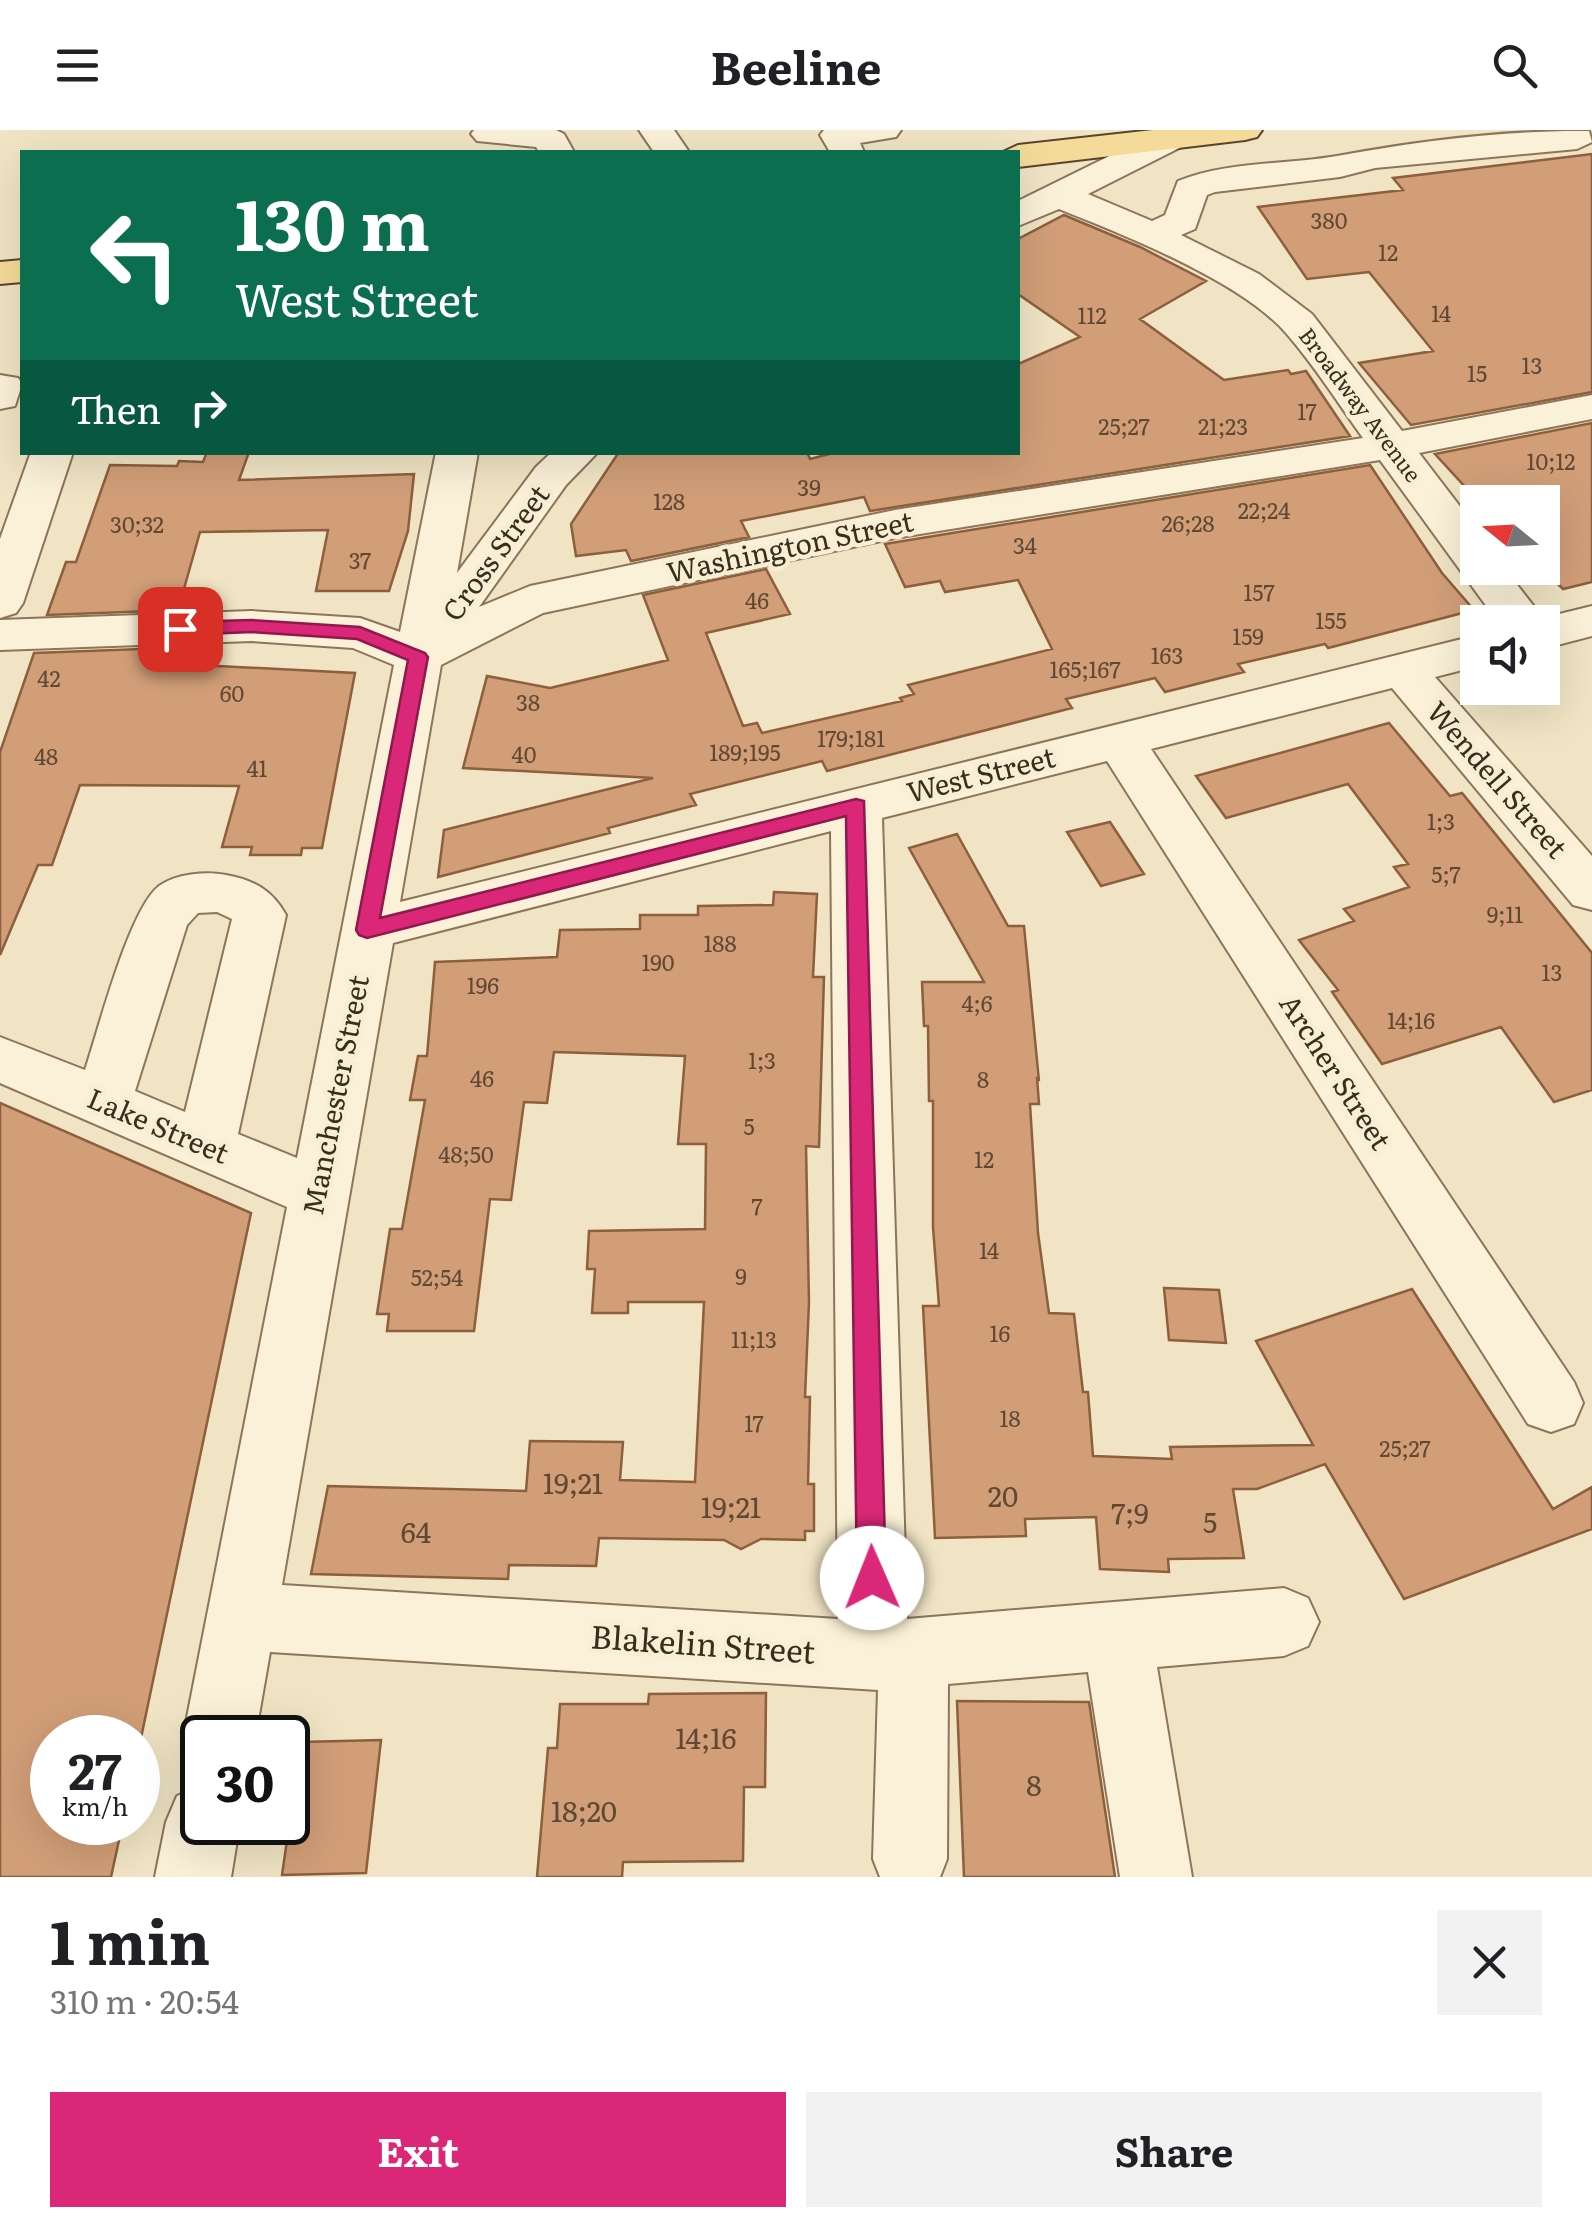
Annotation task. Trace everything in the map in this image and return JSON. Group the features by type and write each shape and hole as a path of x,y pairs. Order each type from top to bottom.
{"main road":[{"path":"1020,156 1180,134 1245,130"}],"street":[{"path":"846,150 838,135 884,130"},
{"path":"1336,130 1358,162"},
{"path":"1020,214 1180,134"},
{"path":"490,139 542,137 552,141 555,150"},
{"path":"1151,234 1182,221 1192,189 1208,182 1508,137 1577,138"},
{"name":"Broadway Avenue","path":"1058,196 1151,234 1245,282 1298,322 1460,540"},
{"path":"0,387 4,388 0,397"},
{"name":"Washington Street","path":"418,657 530,601 895,524 1390,446 1592,407"},
{"path":"0,603 51,455"},
{"name":"Manchester Street","path":"223,1715 456,455"},
{"name":"Cross Street","path":"418,657 472,590 551,476 574,455"},
{"name":"Broadway Avenue","path":"1494,585 1509,605"},
{"path":"1560,630 1592,622"},
{"path":"0,635 252,626 360,633 418,657"},
{"name":"West Street","path":"367,930 1460,654"},
{"name":"Wendell Street","path":"1402,669 1592,890"},
{"name":"Archer Street","path":"1119,740 1550,1403"},
{"path":"856,806 890,1654 913,1683 910,1859"},
{"path":"103,1102 160,925 170,907 186,896 233,895 253,902 260,915 206,1146"},
{"name":"Lake Street","path":"0,1059 317,1193"},
{"name":"Blakelin Street","path":"241,1616 890,1654 1284,1622"},
{"path":"1117,1636 1156,1874"},
{"path":"194,1877 200,1845"}],"building":[{"path":"1592,154 1592,392 1411,425 1359,363 1433,351 1369,272 1307,279 1258,207 1403,190 1393,178"},
{"path":"1064,215 1140,247 1206,281 1140,319 1224,380 1306,371 1350,436 870,511 864,497 741,521 749,537 631,561 626,550 576,556 571,524 617,455 808,455 810,459 825,455 1020,455 1020,363 1080,337 1020,295 1020,238"},
{"path":"1592,423 1592,582 1563,589 1559,585 1560,485 1463,485 1435,454"},
{"path":"206,455 248,455 239,480 414,474 408,531 389,591 316,591 328,530 200,532 178,610 47,615 66,562 76,562 110,465 177,466 179,461 203,462"},
{"path":"1370,465 1442,573 1470,605 1460,605 1460,614 1328,648 1325,644 1238,664 1244,672 1165,692 1155,678 1066,699 1072,708 827,771 822,761 690,794 696,805 608,828 610,833 438,877 444,830 653,778 463,768 487,676 550,688 668,660 643,595 766,569 790,614 706,633 743,726 757,723 762,733 902,701 900,698 914,694 908,685 1052,649 1018,580 945,592 940,581 905,587 885,544"},
{"path":"167,648 164,656 183,657 181,664 355,673 322,848 302,848 301,855 250,855 252,847 222,847 239,786 80,785 52,865 38,865 0,955 0,752 34,653"},
{"path":"1389,723 1450,796 1462,793 1592,953 1592,1090 1554,1102 1501,1027 1382,1064 1332,992 1338,990 1299,940 1354,921 1344,909 1409,887 1394,867 1408,864 1348,784 1226,818 1196,776"},
{"path":"1110,822 1144,874 1101,886 1067,832"},
{"path":"957,834 1008,926 1024,926 1039,1081 1037,1077 1039,1104 1030,1104 1038,1233 1049,1313 1074,1314 1083,1392 1088,1392 1093,1456 1172,1459 1170,1447 1313,1445 1256,1341 1412,1289 1553,1509 1592,1487 1592,1529 1404,1599 1325,1464 1257,1489 1233,1489 1244,1558 1168,1559 1169,1572 1100,1569 1096,1517 1025,1519 1026,1536 935,1538 923,1306 939,1306 933,1227 933,1101 929,1101 928,1026 924,1026 922,982 984,982 909,848"},
{"path":"774,892 817,894 813,977 824,977 819,1147 806,1146 809,1302 805,1397 810,1397 808,1484 814,1484 814,1531 805,1531 805,1540 761,1539 741,1549 724,1540 599,1538 596,1566 509,1565 508,1579 311,1574 328,1486 526,1491 530,1441 623,1442 620,1480 695,1482 704,1302 628,1302 628,1313 592,1313 595,1269 587,1269 589,1231 705,1229 706,1144 678,1144 685,1056 554,1052 547,1103 524,1102 511,1200 490,1199 474,1331 387,1331 389,1314 377,1314 390,1229 402,1229 425,1100 410,1100 418,1056 427,1056 435,962 557,957 560,930 640,929 640,915 698,915 698,906 773,905"},
{"path":"0,1103 251,1213 146,1715 30,1715 30,1845 118,1845 111,1877 0,1877"},
{"path":"1164,1288 1219,1290 1226,1343 1169,1340"},
{"path":"766,1693 765,1787 744,1787 743,1861 623,1862 622,1877 537,1877 548,1748 557,1748 560,1704 648,1704 649,1694"},
{"path":"957,1701 1089,1702 1115,1877 964,1877"},
{"path":"381,1740 366,1873 282,1875 286,1845 310,1845 310,1742"}],"route":[{"path":"180,629 252,626 360,633 418,657 367,930 856,806 872,1578"}]}
